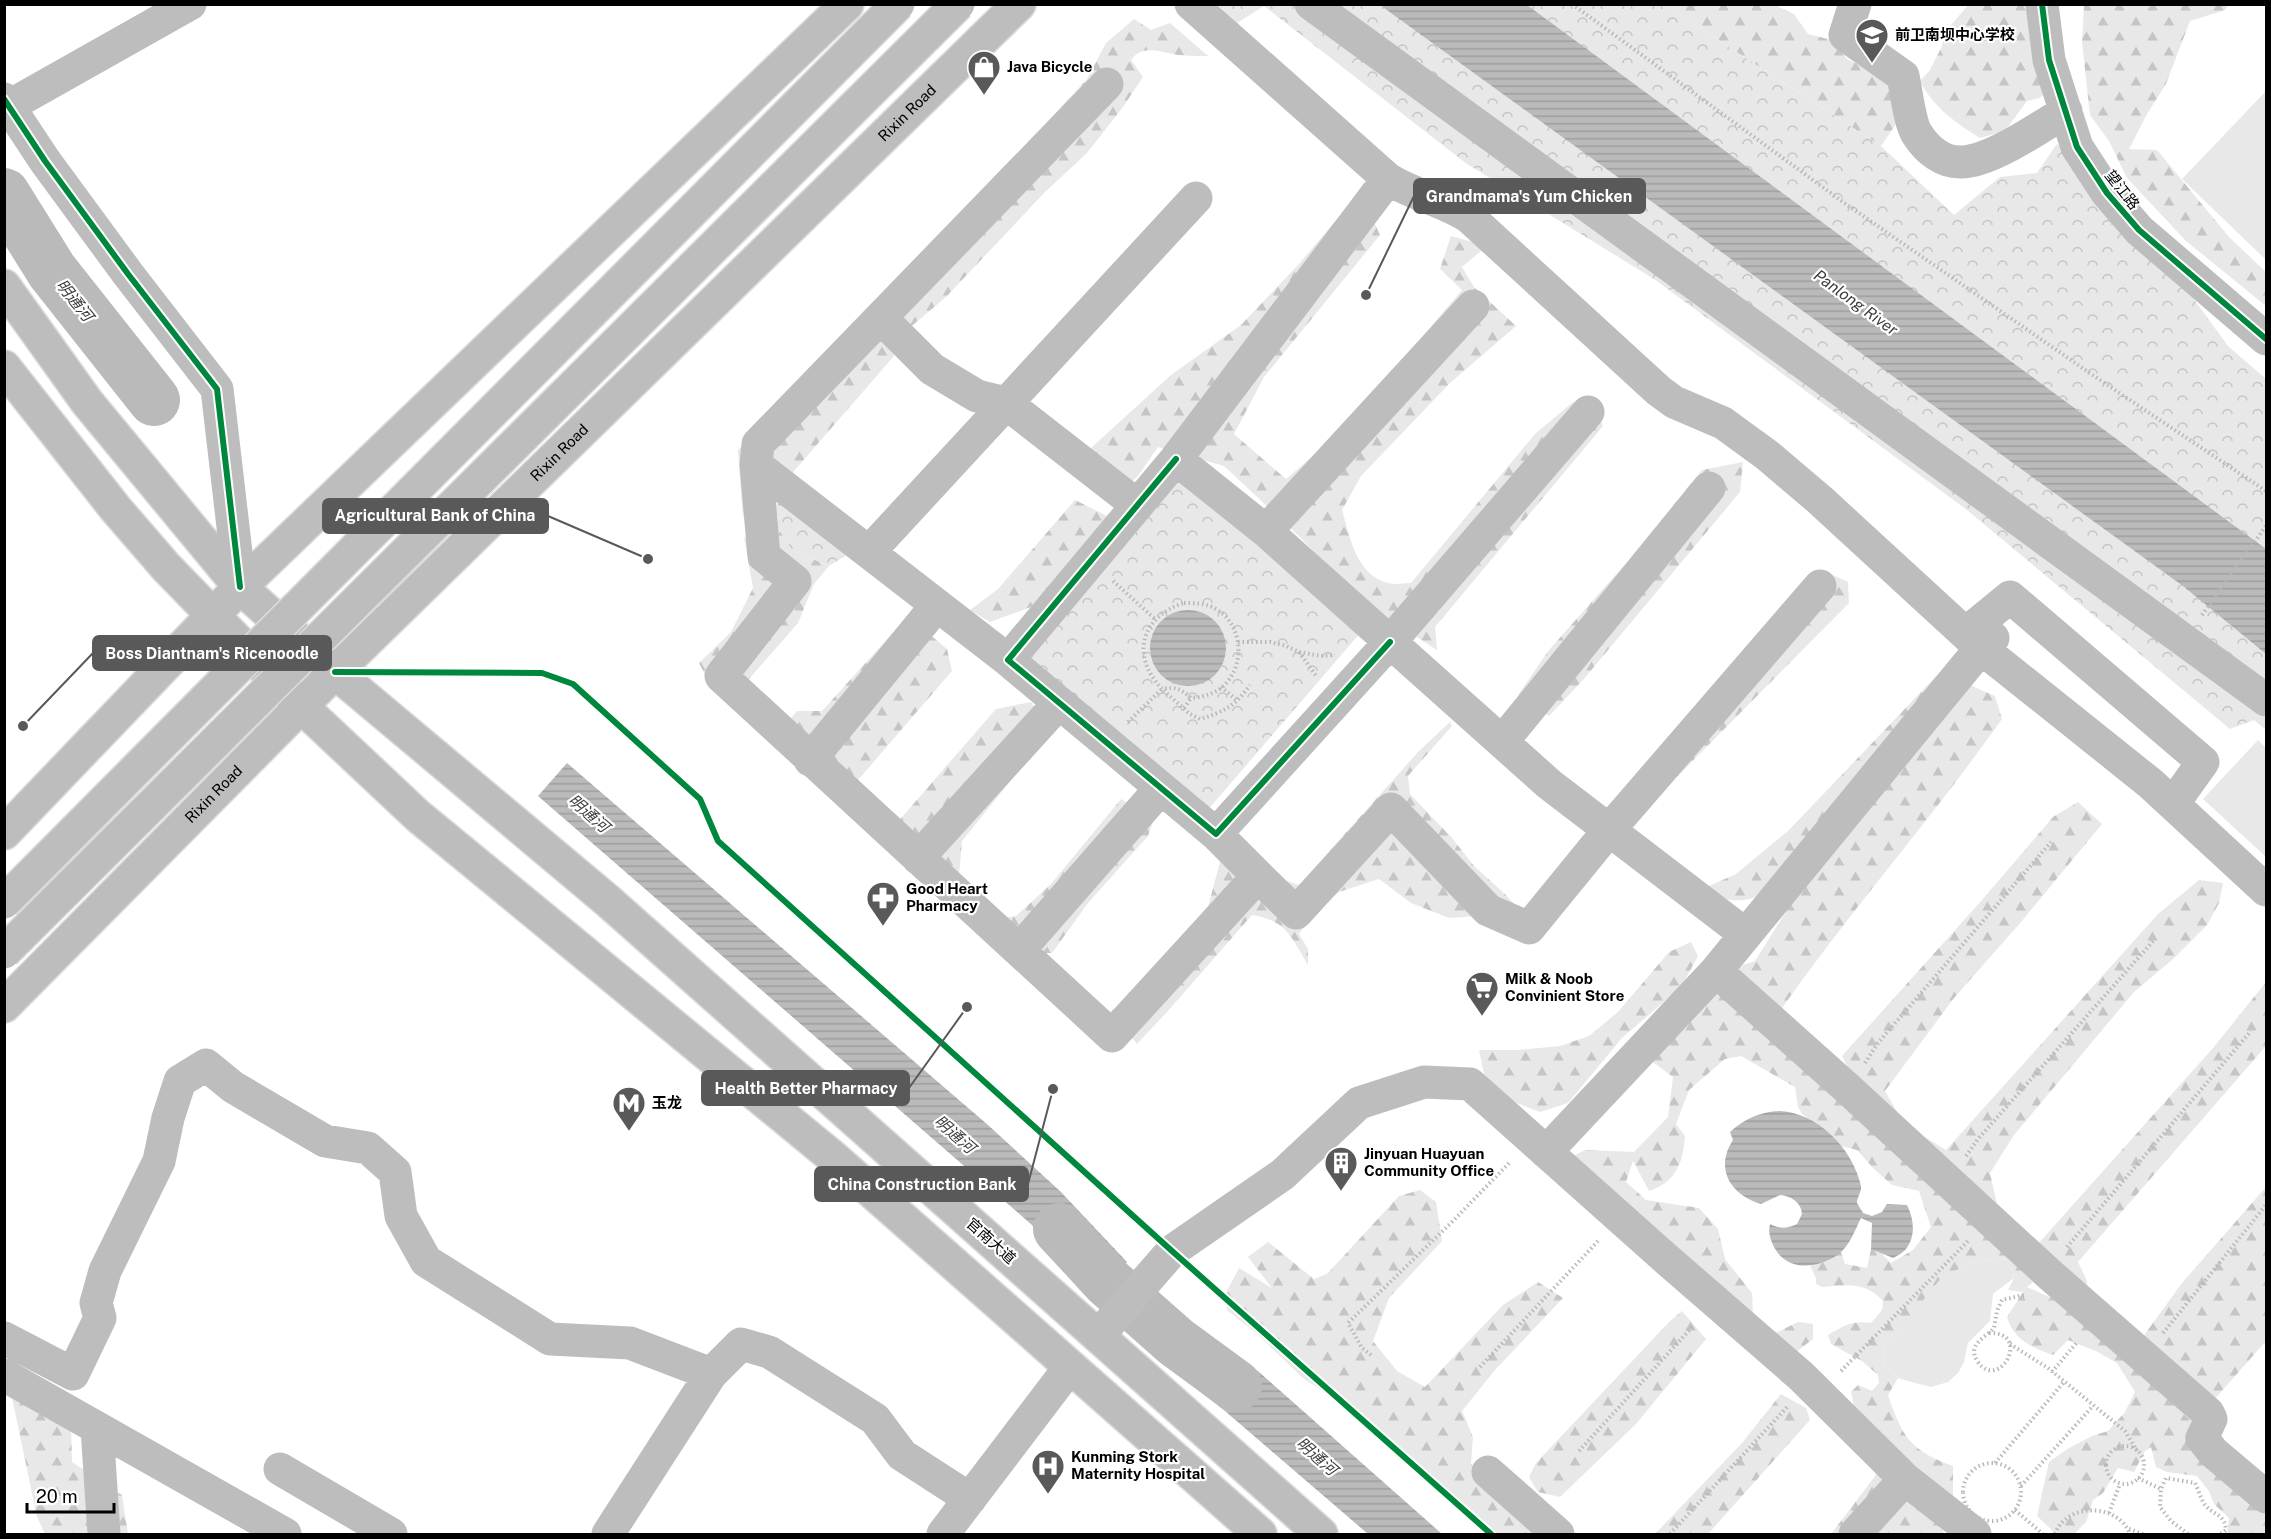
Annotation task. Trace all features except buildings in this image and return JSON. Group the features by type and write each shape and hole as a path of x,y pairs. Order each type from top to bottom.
{"main road":[{"path":"190,4 7,102 45,161 217,389 240,587"},
{"path":"4,833 240,587 847,4"},
{"path":"4,902 898,4"},
{"path":"4,952 958,4"},
{"name":"Rixin Road","path":"4,1006 335,672 1019,4"},
{"path":"1191,4 1388,179 1404,189 1454,208 1469,217 1659,391 1674,402 1723,423 1767,455 1820,500 1981,648 2141,776 2266,890"},
{"path":"1311,4 2266,700"},
{"path":"1855,4 1845,35 1903,76 1916,133 1934,155 1962,162 1990,154 2016,142 2066,111"},
{"name":"望江路","path":"2042,4 2049,60 2077,147 2107,193 2139,230 2266,339"},
{"path":"1107,84 758,444 756,465 764,556 795,581 721,676 1112,1036 1258,876"},
{"path":"1008,660 1176,459 1388,179"},
{"path":"869,552 1196,198"},
{"name":"官南大道","path":"4,286 87,402 240,587 335,672 608,901 1321,1534"},
{"path":"1266,531 1473,306"},
{"path":"880,318 932,369 977,396 1006,403 1137,505"},
{"path":"4,367 115,508 212,616 302,707 418,816 835,1160 1260,1534"},
{"path":"1216,834 1390,642 1588,412"},
{"path":"1176,459 1266,531 1549,784 1745,934"},
{"path":"756,465 1008,660 1216,834 1296,913 1391,809 1488,910 1529,928 1609,830 1820,586"},
{"path":"1502,742 1709,488"},
{"path":"1538,1145 1716,971 1981,648 1993,638 1977,624 2010,597 2203,762 2173,804"},
{"path":"810,760 937,605"},
{"path":"918,858 1059,703"},
{"path":"1019,950 1161,788"},
{"path":"1716,971 1839,1080 2143,1358 2208,1413 2211,1419 2202,1438 2213,1452 2266,1497"},
{"path":"4,1338 74,1374 100,1318 96,1303 105,1271 159,1161 168,1118 180,1082 206,1065 233,1087 325,1141 368,1148 395,1172 401,1216 426,1261 550,1339 630,1343 711,1374"},
{"path":"1098,1336 1172,1251 1282,1175 1359,1103 1425,1082 1470,1084 1814,1388 1905,1479 1971,1533"},
{"path":"608,1534 711,1374 741,1344 769,1352 875,1419 902,1455 970,1499"},
{"path":"943,1534 1070,1366"},
{"path":"4,1375 285,1534"},
{"path":"97,1428 104,1534"},
{"path":"280,1469 391,1534"},
{"path":"1488,1472 1558,1534"},
{"path":"1855,1534 1905,1479"}],"path":[{"path":"1572,4 1843,202 2094,376 2266,491"},
{"path":"2184,640 2266,526"},
{"path":"1109,578 1155,619"},
{"path":"1184,708 1191,698 1205,696 1230,679 1237,666 1239,651 1237,634 1228,620 1216,609 1201,603 1184,603 1168,608 1155,619 1146,633 1143,650 1145,664 1152,678 1162,689 1184,708 1200,719 1220,713 1238,701 1250,685"},
{"path":"1238,642 1270,642 1299,652 1321,656"},
{"path":"1106,742 1162,689 1173,686 1184,691 1191,698"},
{"path":"1221,687 1238,700"},
{"path":"1878,1043 2051,842"},
{"path":"1978,1139 2155,939"},
{"path":"2076,1234 2251,1030"},
{"path":"1371,1355 1362,1348 1348,1323 1493,1181 1538,1145"},
{"path":"2143,1358 2266,1205"},
{"path":"1670,1534 1814,1388 1989,1219"},
{"path":"1480,1367 1592,1248"},
{"path":"2009,1343 2010,1355 2004,1365 1987,1369 1978,1362 1974,1351 1979,1340 1994,1328 2002,1300 2036,1293 2056,1293 2079,1300"},
{"path":"1989,1334 2001,1335 2052,1372 2092,1407 2125,1431 2137,1451 2143,1461 2144,1467 2133,1482 2120,1484 2110,1476 2107,1470 2107,1458 2120,1447 2126,1446 2137,1451"},
{"path":"2052,1372 2081,1337"},
{"path":"1579,1452 1674,1347"},
{"path":"1994,1463 2064,1382"},
{"path":"2021,1487 2092,1407"},
{"path":"1994,1463 2008,1467 2015,1474 2021,1487 2020,1501 2008,1517 1989,1522 1971,1513 1963,1496 1967,1478 1973,1470 1994,1463"},
{"path":"2138,1478 2161,1489"},
{"path":"2188,1534 2171,1521 2160,1508 2161,1489 2166,1478 2195,1483 2205,1505 2220,1514 2226,1524 2226,1530 2220,1534"},
{"path":"2109,1513 2120,1484"},
{"path":"2055,1534 2067,1519 2078,1512 2092,1509 2118,1518 2130,1534"},
{"path":"2015,1510 2043,1534"},
{"path":"2128,1529 2144,1534"}],"green space":[{"path":"1969,4 2043,5 2065,80 2039,98 2027,101 2005,131 1980,138 1938,107 1920,81 1930,70 1942,46 1945,32"},
{"path":"1218,5 1664,5 1881,146 1954,215 2000,177 2037,173 2057,144 2107,180 2228,346 2266,379 2266,730 2254,720 2230,729 1967,510 1654,279 1467,164 1264,6 1237,23"},
{"path":"1664,5 1775,5 1794,14 1808,34 1832,40 1847,59 1870,70 1897,93 1898,121 1881,146"},
{"path":"2084,5 2229,5 2225,10 2190,21 2166,84 2129,149 2157,150 2229,237 2266,272 2266,306 2186,241 2127,178 2109,141 2090,115 2082,42"},
{"path":"1134,19 1151,30 1170,23 1208,56 1179,55 1147,50 1131,60 1143,77 1087,153 1045,192 946,297 894,341 894,356 794,471 792,476 829,512 842,538 794,502 775,523 792,550 829,566 814,584 798,623 742,687 786,724 797,711 822,711 908,616 947,649 952,671 852,787 896,824 996,709 1031,702 1049,733 962,841 959,876 992,905 997,919 1016,916 1051,884 1121,799 1154,819 1148,836 1088,903 1052,953 1041,953 994,935 953,901 929,864 848,790 842,768 773,739 712,688 699,663 731,632 753,588 744,537 752,541 758,572 777,582 768,598 717,666 739,674 786,609 801,575 782,552 773,532 764,481 748,479 743,519 738,450 1087,79 1106,43"},
{"path":"2266,91 2266,260 2182,179"},
{"path":"1337,219 1374,222 1380,235 1264,377 1234,434 1286,479 1356,413 1462,290 1440,269 1451,236 1487,246 1462,267 1474,287 1516,326 1450,383 1361,476 1342,510 1356,554 1368,572 1388,583 1411,583 1535,434 1573,402 1593,402 1603,426 1435,627 1437,650 1362,602 1301,538 1224,466 1158,447 1138,476 1125,488 1080,458 1171,375 1241,325 1298,265"},
{"path":"1743,462 1740,492 1583,680 1549,716 1518,695 1549,650 1627,562 1702,470"},
{"path":"1176,472 1361,632 1200,819 1015,659"},
{"path":"1075,500 1109,517 1042,603 990,622 970,610 998,589"},
{"path":"794,502 847,555 829,566 792,550 775,523"},
{"path":"1822,570 1848,582 1849,603 1666,788"},
{"path":"1940,672 1995,696 2002,719 1782,1008 1862,1096 1842,1056 2053,817 2078,802 2102,824 1954,998 1885,1091 1904,1124 1946,1150 2158,914 2199,880 2223,883 2219,903 2207,925 2172,960 2134,992 2014,1135 1990,1173 1999,1213 2038,1278 2027,1287 2074,1308 2137,1345 2182,1283 2266,1187 2266,1341 2213,1401 2168,1399 2191,1421 2200,1442 2266,1489 2266,1534 2227,1534 2229,1518 2214,1504 2209,1491 2197,1476 2167,1472 2156,1467 2151,1447 2145,1451 2134,1472 2118,1468 2103,1493 2093,1500 2086,1522 2074,1534 2056,1534 2037,1516 2049,1462 2069,1448 2092,1436 2108,1431 2125,1412 2135,1392 2117,1363 2096,1351 2068,1340 2053,1355 2024,1342 2014,1331 2007,1317 2023,1292 2008,1290 2014,1278 2011,1260 1996,1259 1973,1262 1942,1277 1899,1330 1885,1343 1883,1364 1898,1378 1888,1395 1898,1422 1910,1441 1918,1448 1953,1466 1953,1497 1938,1512 1944,1534 1831,1534 1876,1475 1851,1392 1858,1385 1872,1391 1879,1383 1878,1375 1862,1361 1831,1344 1828,1335 1848,1324 1871,1323 1882,1310 1883,1301 1862,1287 1848,1285 1822,1287 1816,1284 1816,1278 1810,1266 1827,1261 1841,1252 1845,1264 1867,1268 1871,1249 1880,1252 1891,1263 1913,1250 1931,1227 1919,1191 1892,1185 1857,1150 1841,1146 1826,1131 1802,1114 1798,1107 1795,1087 1741,1056 1725,1059 1689,1090 1676,1124 1685,1136 1680,1163 1672,1177 1649,1191 1633,1161 1626,1182 1646,1200 1699,1208 1718,1229 1725,1259 1752,1293 1753,1316 1769,1336 1798,1322 1813,1324 1813,1339 1777,1367 1570,1157 1586,1150 1634,1152 1668,1117 1673,1077 1650,1060 1743,965 1755,961 1789,907 1760,894 1741,900 1707,895 1709,886 1736,874 1788,831"},
{"path":"1450,722 1452,726 1408,776 1410,794 1452,838 1474,866 1522,913 1449,918 1411,903 1379,879 1339,892 1310,917 1299,934 1308,949 1308,965 1287,932 1273,921 1252,915 1137,1044 1111,1012 1208,907 1220,862 1232,831 1281,879 1299,885 1419,751"},
{"path":"2258,740 2266,748 2266,857 2203,799"},
{"path":"1691,942 1698,956 1681,987 1622,1038 1568,1103 1540,1112 1488,1092 1479,1050 1518,1050 1560,1046 1589,1036 1618,1012 1669,952"},
{"path":"2266,982 2266,1046 2078,1262 2087,1281 2088,1295 2037,1245 2213,1048"},
{"path":"1420,1190 1436,1202 1442,1241 1389,1298 1373,1341 1397,1371 1425,1387 1503,1305 1538,1282 1563,1298 1495,1370 1462,1411 1473,1437 1471,1464 1552,1534 1497,1534 1374,1426 1303,1378 1257,1334 1227,1310 1226,1293 1239,1268 1272,1288 1248,1257 1268,1242 1314,1279 1327,1274 1399,1196"},
{"path":"2011,1260 2014,1278 1993,1294 1990,1321 1968,1343 1964,1362 1958,1373 1948,1382 1931,1387 1898,1378 1883,1364 1885,1343 1899,1330 1941,1277 1973,1262"},
{"path":"1682,1311 1706,1339 1636,1424 1560,1497 1538,1492 1529,1477 1536,1463"},
{"path":"10,1388 71,1423 72,1462 122,1495 128,1534 45,1534 37,1517"},
{"path":"1781,1394 1806,1408 1810,1420 1708,1534 1655,1534 1742,1443"}],"water":[{"name":"Panlong River","path":"1380,5 1527,5 2266,549 2266,654 2183,586"},
{"path":"1181,610 1195,610 1209,616 1220,627 1226,641 1223,663 1215,675 1195,686 1181,686 1167,680 1156,669 1150,655 1150,641 1156,627 1167,616"},
{"path":"567,763 988,1125 1061,1192 1127,1262 1094,1298 1032,1225 538,796"},
{"path":"1780,1111 1808,1118 1832,1135 1842,1147 1857,1172 1861,1188 1857,1203 1863,1213 1872,1216 1882,1212 1887,1204 1907,1205 1913,1233 1903,1252 1893,1258 1871,1249 1872,1223 1861,1218 1846,1246 1831,1259 1804,1266 1787,1261 1780,1255 1770,1238 1770,1224 1783,1228 1797,1224 1802,1214 1800,1206 1792,1198 1780,1195 1761,1204 1750,1200 1741,1194 1729,1180 1725,1161 1733,1140 1730,1132 1753,1117"},
{"path":"1194,1324 1259,1372 1442,1534 1368,1534 1225,1411 1161,1361"}],"waterway":[{"name":"明通河","path":"4,194 52,271 154,400"},
{"name":"明通河","path":"1059,1229 1108,1282 1176,1342 1236,1386"}],"cycle path":[{"path":"2042,4 2049,60 2077,147 2107,193 2139,230 2266,339"},
{"path":"4,99 45,161 217,389 240,587"},
{"path":"1176,459 1008,660 1216,834 1390,642"},
{"path":"335,672 542,673 573,684 700,799 718,841 1172,1251 1491,1534"}],"place":[{"name":"前卫南坝中心学校","path":"1872,64"},
{"name":"Java Bicycle","path":"984,96"},
{"name":"Grandmama's Yum Chicken","path":"1366,295"},
{"name":"Agricultural Bank of China","path":"648,559"},
{"name":"Boss Diantnam's Ricenoodle","path":"23,726"},
{"name":"Good Heart Pharmacy","path":"883,927"},
{"name":"Health Better Pharmacy","path":"967,1007"},
{"name":"Milk & Noob Convinient Store","path":"1482,1017"},
{"name":"China Construction Bank","path":"1053,1089"},
{"name":"玉龙","path":"629,1132"},
{"name":"Jinyuan Huayuan Community Office","path":"1341,1192"},
{"name":"Kunming Stork Maternity Hospital","path":"1048,1495"}]}
